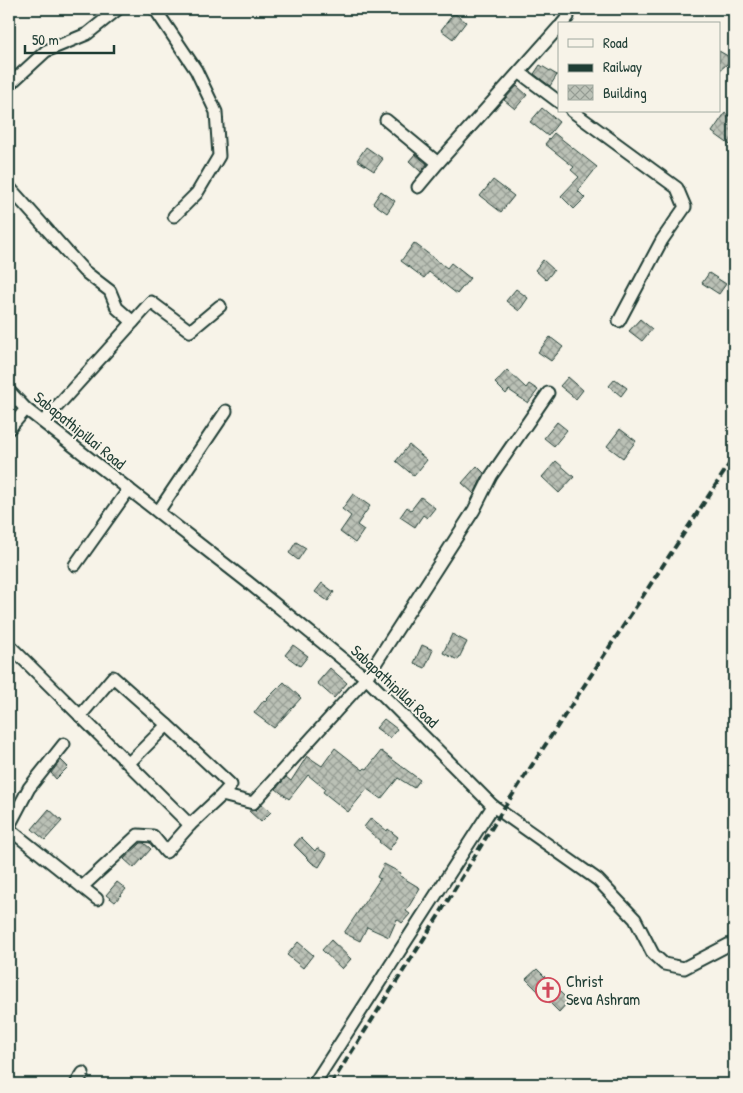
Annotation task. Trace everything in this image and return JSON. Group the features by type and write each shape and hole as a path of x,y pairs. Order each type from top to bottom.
{"street":[{"path":"9,84 46,50 87,34 118,9"},
{"path":"155,9 196,70 216,112 219,156 196,193 174,216"},
{"path":"418,188 558,28"},
{"path":"519,72 558,101"},
{"path":"573,112 677,188 685,208 662,240 619,321"},
{"path":"386,120 438,163"},
{"path":"9,187 84,271 110,291 117,308 133,322"},
{"path":"43,422 151,302 190,330 220,306"},
{"name":"Sabapathipillai Road","path":"9,391 26,409 366,678 493,806 598,880 635,919 653,954 664,964 684,968 730,944 734,944"},
{"path":"222,795 253,803 366,678 474,510 491,476 548,393"},
{"path":"9,429 26,409"},
{"path":"158,512 226,411"},
{"path":"75,565 129,489"},
{"path":"9,645 190,825"},
{"path":"80,716 113,676 231,785 190,825 166,852 153,836 138,835 82,887"},
{"path":"129,763 167,725"},
{"path":"64,744 29,788 9,828 97,899"},
{"path":"314,1084 493,806"},
{"path":"76,1084 83,1073"}],"building":[{"path":"454,13 466,22 453,39 441,30"},
{"path":"720,52 733,59 720,70"},
{"path":"540,65 557,75 550,86 534,74"},
{"path":"517,86 527,95 515,109 504,100"},
{"path":"542,108 559,122 548,136 530,122"},
{"path":"725,113 734,119 734,139 730,145 712,132"},
{"path":"554,133 597,167 578,191 585,198 574,209 561,196 579,177 571,170 574,167 545,144"},
{"path":"366,147 383,159 374,171 357,160"},
{"path":"415,154 427,164 421,172 409,161"},
{"path":"493,180 514,196 501,212 480,196"},
{"path":"381,191 395,201 387,213 373,203"},
{"path":"414,243 447,268 451,263 470,278 457,294 429,272 424,278 401,261"},
{"path":"543,260 554,270 546,280 535,270"},
{"path":"709,273 726,284 719,294 702,283"},
{"path":"516,289 528,298 519,311 506,301"},
{"path":"640,319 652,329 642,341 629,331"},
{"path":"550,337 563,347 551,361 538,352"},
{"path":"507,370 526,388 529,384 538,390 528,403 509,390 506,394 495,383"},
{"path":"568,377 583,390 576,399 560,386"},
{"path":"615,379 627,388 621,396 609,386"},
{"path":"557,422 567,430 554,446 544,438"},
{"path":"620,429 636,441 623,458 607,446"},
{"path":"409,445 427,460 414,476 396,461"},
{"path":"556,461 574,477 559,493 542,477"},
{"path":"477,466 484,473 474,494 462,483"},
{"path":"353,494 370,506 357,525 364,530 355,543 340,532 351,516 342,509"},
{"path":"421,497 435,508 427,518 423,515 415,527 400,517 407,507 411,510"},
{"path":"296,542 306,548 298,560 289,553"},
{"path":"322,583 334,592 328,601 315,592"},
{"path":"452,634 467,642 458,660 443,653"},
{"path":"293,645 308,656 300,666 285,655"},
{"path":"422,645 433,650 425,668 414,663"},
{"path":"330,668 347,683 334,698 317,683"},
{"path":"284,682 301,698 274,728 254,713 264,700"},
{"path":"384,719 397,729 390,738 376,728"},
{"path":"335,748 363,770 367,769 381,751 420,780 414,788 398,778 381,799 367,789 348,812 323,792 325,789 308,775 289,799 276,789 286,777 291,781 307,756 322,766"},
{"path":"61,760 68,767 56,779 51,773"},
{"path":"262,804 271,812 261,822 249,811 256,810"},
{"path":"49,809 62,821 45,840 32,829"},
{"path":"371,818 398,837 389,850 364,827"},
{"path":"301,837 315,851 317,848 327,854 319,867 312,863 294,845"},
{"path":"141,843 144,843 151,849 134,868 124,859"},
{"path":"384,864 401,873 400,876 420,888 406,911 410,914 402,923 397,919 389,937 367,927 360,941 344,933 380,879 377,877"},
{"path":"117,882 126,889 115,902 106,895"},
{"path":"331,940 351,959 342,969 322,950"},
{"path":"298,942 313,955 303,968 287,955"},
{"name":"Christ Seva Ashram","path":"537,969 569,1001 559,1012 526,979"}],"railway":[{"path":"331,1084 439,915 502,811 734,457"}],"place":[{"name":"Christ Seva Ashram","path":"548,990"}]}
